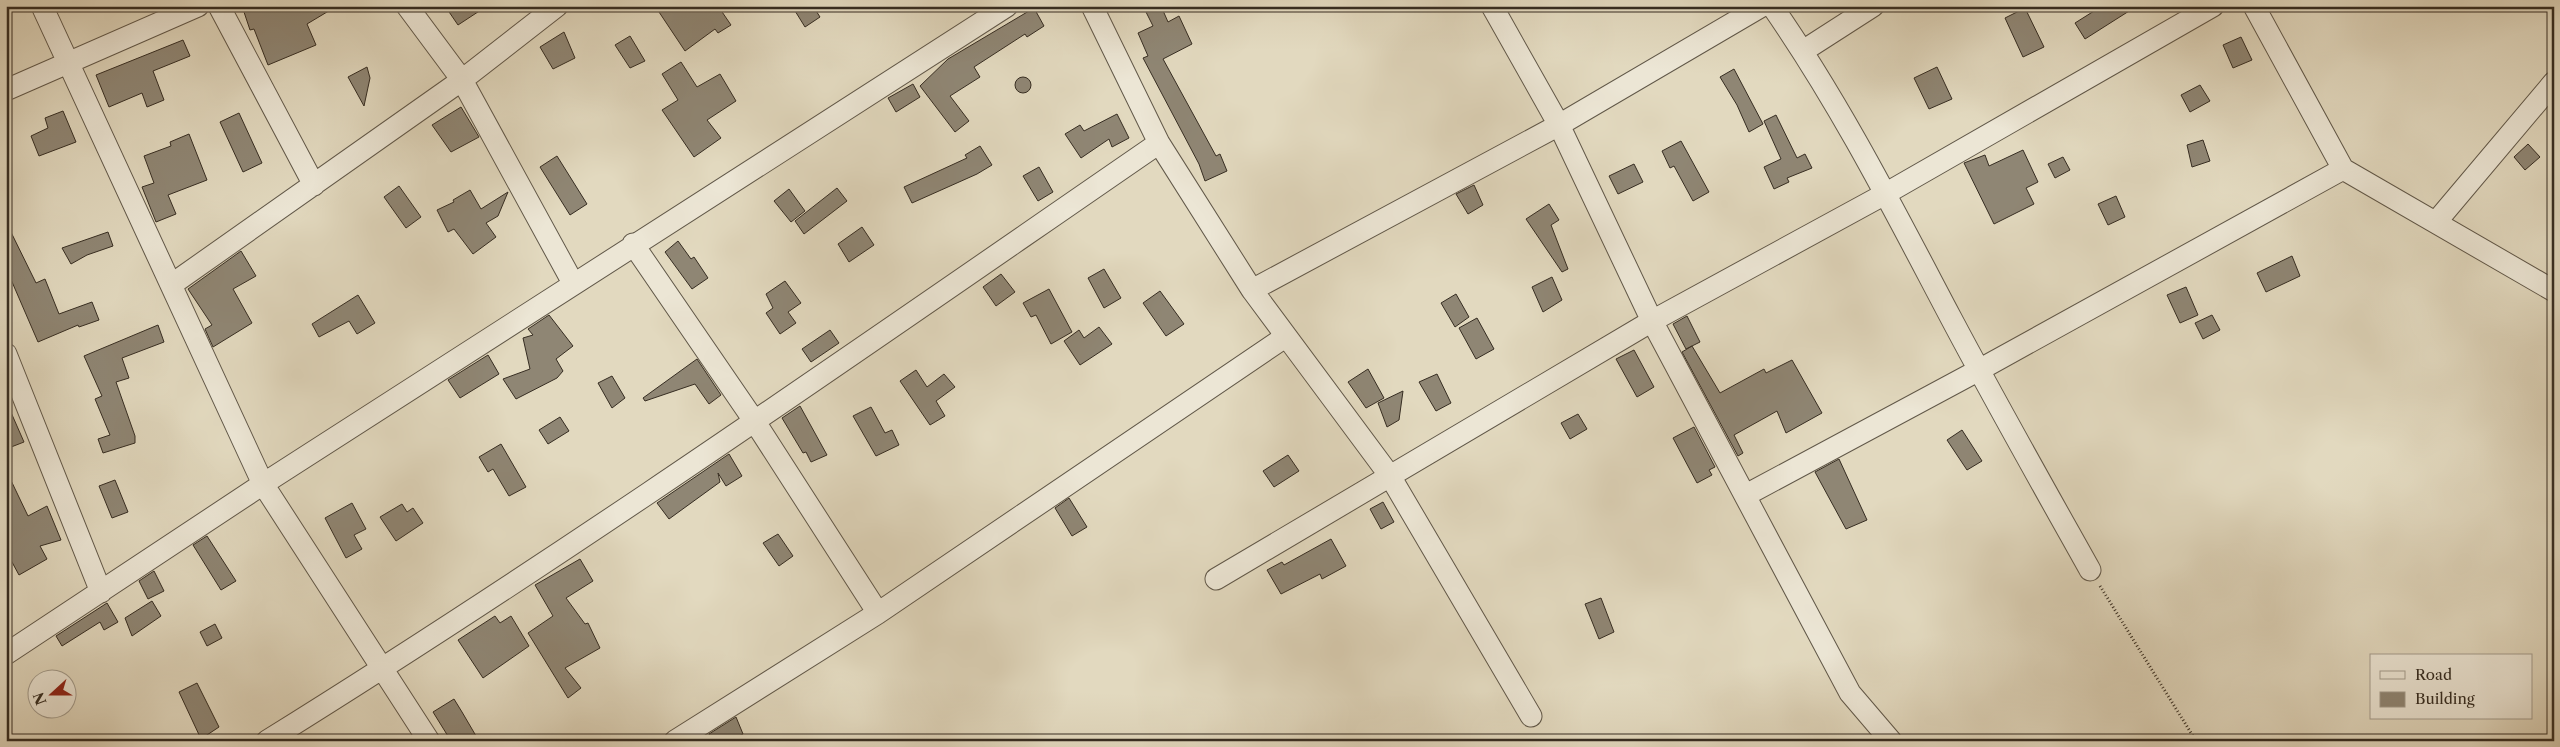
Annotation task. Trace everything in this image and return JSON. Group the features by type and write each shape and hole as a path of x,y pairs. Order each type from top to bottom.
{"street":[{"path":"42,6 262,484 429,741"},
{"path":"6,90 198,6"},
{"path":"219,6 314,185"},
{"path":"407,6 462,80 573,283"},
{"path":"171,285 462,80 557,6"},
{"path":"6,654 262,484 633,244 1007,6"},
{"path":"1092,6 1159,143 1252,290 1390,476 1531,716"},
{"path":"1492,6 1559,125 1652,321 1850,692 1891,741"},
{"path":"1252,290 1559,125 1762,6"},
{"path":"1772,6 1803,51 1885,194 1979,370 2090,570"},
{"path":"1803,51 1873,6"},
{"path":"1216,579 1652,321 1885,194 2213,6"},
{"path":"2254,6 2343,169 2554,291"},
{"path":"2436,222 2554,82"},
{"path":"268,741 383,669 755,422 1159,143"},
{"path":"1746,494 1979,370 2343,169"},
{"path":"633,244 755,422 878,613"},
{"path":"676,741 878,613 1285,336"},
{"path":"6,354 101,592"}],"path":[{"path":"2090,570 2196,741"}],"building":[{"path":"252,6 337,6 307,24 316,45 268,65 254,29 250,30 243,9"},
{"path":"445,6 487,6 458,25"},
{"path":"655,6 718,6 731,25 718,33 715,29 685,51"},
{"path":"792,6 813,6 820,17 805,27"},
{"path":"1143,6 1161,6 1168,22 1179,16 1192,44 1163,59 1216,156 1220,154 1227,171 1205,181 1199,164 1143,58 1148,56 1138,33 1153,26"},
{"path":"2102,6 2137,6 2085,39 2075,23"},
{"path":"1034,8 1044,26 1027,37 1025,34 974,67 980,77 950,96 969,121 955,132 920,86 948,59"},
{"path":"2025,8 2044,47 2023,57 2005,18"},
{"path":"564,32 575,58 553,69 540,47"},
{"path":"630,36 645,61 630,68 615,45"},
{"path":"2241,37 2252,60 2233,68 2223,45"},
{"path":"183,40 190,56 153,71 164,100 147,107 142,93 109,107 96,75"},
{"path":"681,62 697,87 720,74 736,101 707,120 721,138 694,157 662,110 678,100 662,74"},
{"path":"367,67 370,78 364,106 348,77"},
{"path":"1937,67 1952,99 1929,109 1914,78"},
{"path":"1734,69 1763,124 1749,132 1737,105 1720,77"},
{"path":"1023,77 1029,79 1031,85 1029,91 1023,93 1017,91 1015,85 1017,79"},
{"path":"913,84 920,97 896,112 888,98"},
{"path":"2200,85 2210,101 2190,112 2181,95"},
{"path":"461,107 479,137 451,152 432,125"},
{"path":"63,111 76,142 39,156 31,136 48,128 45,118"},
{"path":"239,113 262,163 243,172 220,122"},
{"path":"1117,114 1129,138 1112,147 1109,139 1081,158 1065,134 1080,125 1084,131"},
{"path":"1776,115 1797,158 1805,154 1812,168 1787,178 1789,182 1774,189 1764,167 1781,159 1764,121"},
{"path":"189,134 207,180 168,195 176,214 156,222 142,187 154,183 144,156 171,146 170,142"},
{"path":"2203,140 2210,161 2192,167 2187,145"},
{"path":"1681,141 1709,192 1693,201 1674,166 1670,168 1662,151"},
{"path":"2528,144 2540,157 2525,170 2514,157"},
{"path":"980,146 992,165 977,174 912,203 904,187 967,158 965,155"},
{"path":"2023,150 2038,182 2026,188 2034,204 1994,224 1964,163 1985,155 1989,166"},
{"path":"557,156 587,204 570,215 540,167"},
{"path":"2063,157 2070,170 2055,178 2048,164"},
{"path":"1634,164 1643,182 1618,194 1609,176"},
{"path":"1039,167 1053,192 1038,201 1023,176"},
{"path":"1474,185 1483,205 1468,214 1456,194"},
{"path":"399,186 421,217 406,228 384,197"},
{"path":"837,188 847,201 804,234 795,221"},
{"path":"789,189 805,211 791,222 774,201"},
{"path":"470,190 481,209 508,192 498,216 486,223 496,237 473,254 454,229 448,232 437,210 454,202 453,200"},
{"path":"2116,196 2125,217 2108,225 2098,204"},
{"path":"1549,204 1559,220 1551,225 1568,269 1562,272 1526,219"},
{"path":"6,222 36,283 45,279 59,314 92,302 99,320 79,327 78,325 38,342 6,268"},
{"path":"862,227 874,245 849,262 838,244"},
{"path":"108,232 113,246 87,255 71,264 62,248"},
{"path":"678,241 691,259 694,257 708,278 692,289 665,252"},
{"path":"241,251 256,276 233,289 252,323 213,347 205,329 212,325 188,289"},
{"path":"2292,256 2300,276 2266,292 2257,273"},
{"path":"1104,269 1121,298 1104,308 1088,278"},
{"path":"1001,274 1015,292 996,306 983,287"},
{"path":"1552,277 1562,300 1543,312 1532,287"},
{"path":"785,281 801,303 788,312 796,323 780,334 766,313 773,308 766,294"},
{"path":"2186,287 2198,315 2180,323 2167,295"},
{"path":"1049,289 1072,332 1051,344 1036,315 1031,317 1023,303"},
{"path":"1160,291 1184,324 1166,336 1143,303"},
{"path":"1456,294 1469,317 1455,327 1441,303"},
{"path":"358,295 375,323 357,334 349,321 319,337 312,324"},
{"path":"549,315 573,346 556,359 563,371 557,378 516,399 503,379 530,369 523,338 533,335 528,329"},
{"path":"2212,315 2220,330 2203,339 2195,323"},
{"path":"1687,316 1700,342 1686,349 1673,324"},
{"path":"1477,318 1494,349 1476,359 1459,328"},
{"path":"158,325 164,342 122,358 129,378 116,382 135,436 135,443 103,453 98,439 110,435 95,399 102,396 84,356"},
{"path":"1099,327 1112,344 1080,365 1064,341 1079,330 1084,338"},
{"path":"830,330 839,343 811,362 802,349"},
{"path":"1692,346 1720,393 1764,369 1766,373 1792,360 1822,413 1786,433 1777,411 1734,435 1743,453 1738,456 1682,352"},
{"path":"1634,350 1654,387 1637,397 1616,359"},
{"path":"488,355 499,374 460,398 448,380"},
{"path":"697,359 721,395 709,404 695,384 645,401 643,398"},
{"path":"1368,369 1384,398 1366,408 1348,382"},
{"path":"916,370 927,387 944,374 955,387 936,401 945,416 930,425 900,381"},
{"path":"1437,374 1451,403 1436,411 1419,382"},
{"path":"612,376 625,398 612,408 598,383"},
{"path":"1403,391 1399,420 1387,427 1378,403"},
{"path":"6,401 24,442 6,449"},
{"path":"800,406 827,455 811,462 806,452 803,453 782,418"},
{"path":"871,407 885,433 892,430 899,445 876,456 853,416"},
{"path":"1578,414 1587,429 1570,439 1561,423"},
{"path":"560,417 569,431 548,444 539,430"},
{"path":"1694,427 1715,467 1709,470 1712,475 1697,483 1673,438"},
{"path":"1962,430 1982,461 1967,470 1947,440"},
{"path":"501,444 526,487 509,496 493,469 488,472 479,457"},
{"path":"729,454 742,476 726,486 718,473 720,482 669,519 657,503"},
{"path":"1288,455 1299,471 1274,487 1263,471"},
{"path":"1839,459 1867,520 1846,529 1815,472"},
{"path":"6,470 28,516 47,506 61,540 40,546 47,559 19,575 6,551"},
{"path":"115,480 128,512 112,518 99,486"},
{"path":"1069,498 1087,527 1072,536 1055,508"},
{"path":"1383,502 1394,522 1381,529 1370,509"},
{"path":"352,503 366,529 354,535 362,549 346,558 325,518"},
{"path":"402,504 407,512 413,508 423,523 396,541 380,517"},
{"path":"778,534 793,556 779,566 763,543"},
{"path":"207,536 236,581 221,590 193,545"},
{"path":"1331,539 1346,566 1322,579 1320,574 1281,594 1267,570 1282,562 1284,565"},
{"path":"580,559 593,581 566,598 585,624 588,623 600,648 565,668 581,688 568,698 528,633 553,616 535,585"},
{"path":"154,571 164,591 148,599 139,581"},
{"path":"1601,598 1614,632 1599,639 1585,604"},
{"path":"152,601 161,616 132,636 125,618"},
{"path":"107,603 118,622 104,630 100,622 62,646 56,636"},
{"path":"495,616 500,623 511,616 529,646 483,678 458,640"},
{"path":"215,624 222,638 207,646 200,632"},
{"path":"197,683 219,727 201,739 179,692"},
{"path":"454,699 479,741 451,741 433,712"},
{"path":"736,717 743,734 729,741 712,741 709,734"}]}
